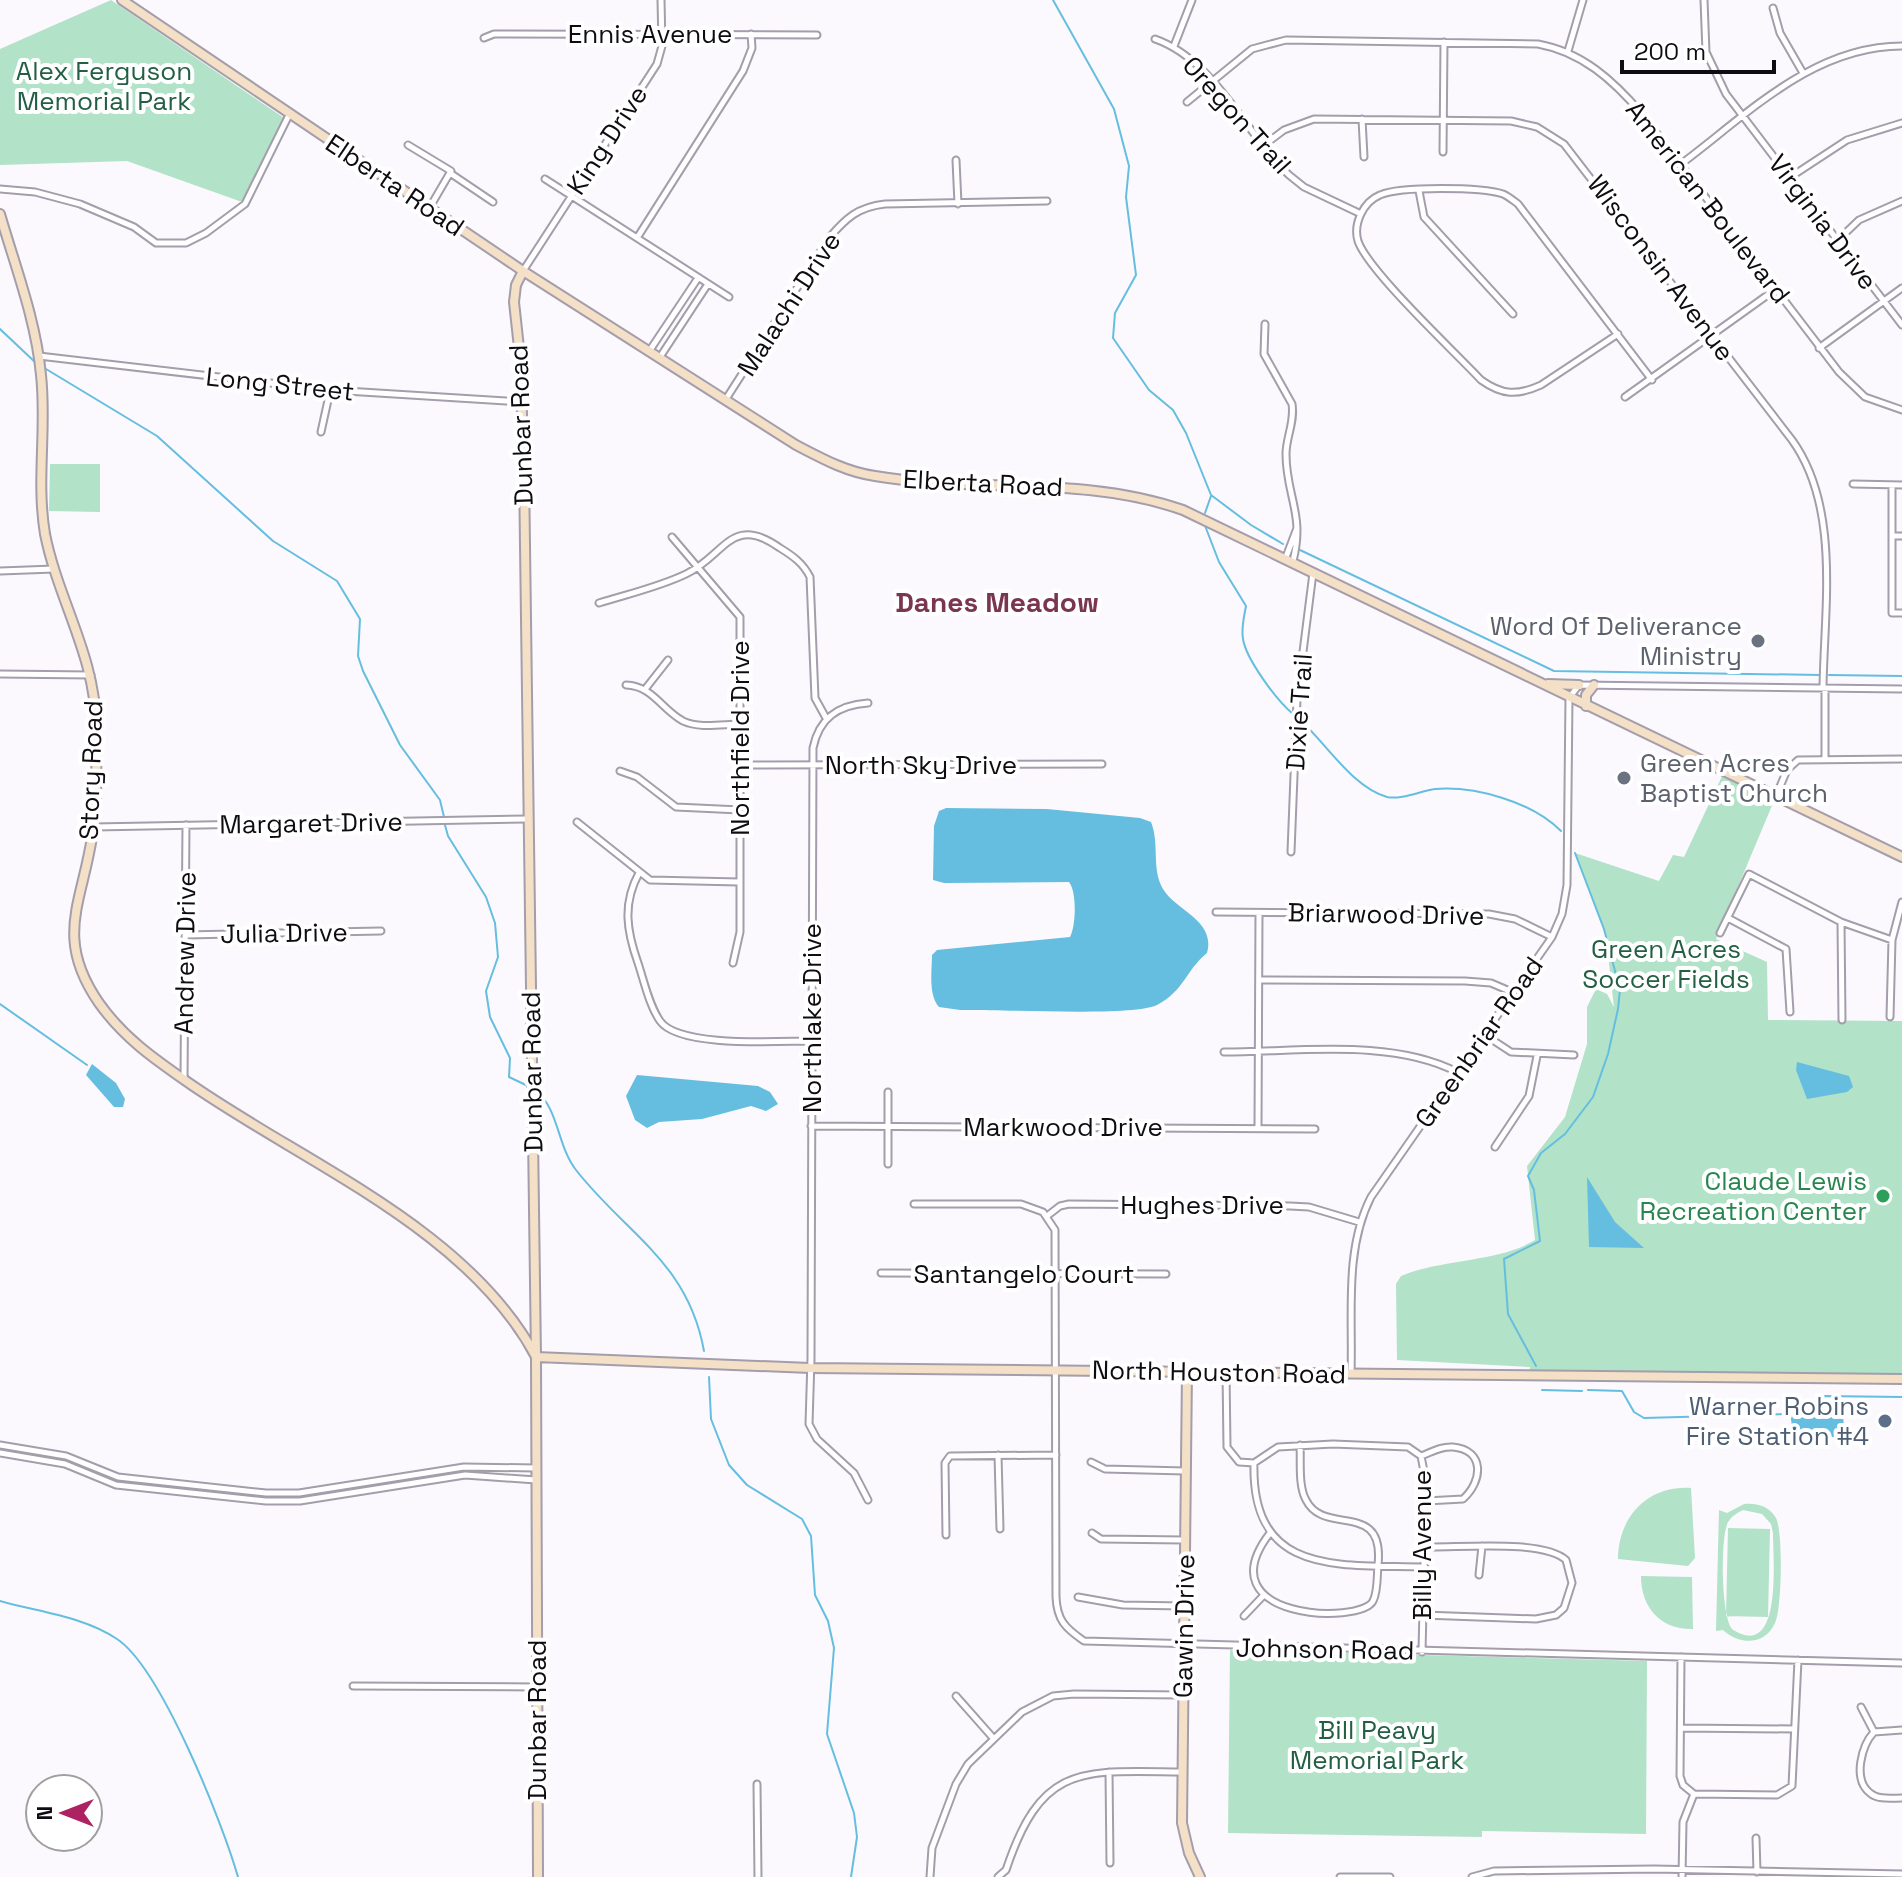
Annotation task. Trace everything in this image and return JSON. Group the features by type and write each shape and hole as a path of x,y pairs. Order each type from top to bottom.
{"street":[{"name":"Elberta Road","path":"122,0 523,271 796,445 859,473 1114,491 1183,510 1902,857"},
{"name":"King Drive","path":"523,271 657,64 662,34 661,0"},
{"path":"1174,46 1192,0"},
{"path":"1568,51 1583,0"},
{"name":"Virginia Drive","path":"1704,0 1706,52 1726,94 1902,325"},
{"path":"1773,8 1780,33 1803,73"},
{"name":"Ennis Avenue","path":"484,38 494,34 817,35"},
{"path":"637,238 743,71 752,48 751,34"},
{"name":"Oregon Trail","path":"1155,39 1174,46 1213,84 1278,164 1304,187 1361,214"},
{"name":"American Boulevard","path":"1187,102 1213,84 1245,54 1267,43 1286,40 1538,44 1568,51 1622,91 1681,164 1819,348 1865,397 1902,410"},
{"path":"1443,152 1444,42"},
{"path":"1681,164 1803,73 1837,56 1902,46"},
{"path":"0,189 35,192 80,204 134,227 156,243 186,243 206,233 245,204 289,115"},
{"path":"1362,119 1364,157"},
{"name":"Wisconsin Avenue","path":"1264,145 1298,123 1362,119 1527,123 1564,144 1799,450 1817,486 1824,517 1825,759"},
{"path":"1789,178 1847,140 1902,123"},
{"path":"408,145 493,202"},
{"path":"956,160 958,204"},
{"path":"429,208 450,173"},
{"path":"545,179 729,297"},
{"path":"1618,334 1541,385 1527,391 1501,392 1481,380 1373,265 1357,238 1361,214 1377,196 1419,191 1491,192 1512,199 1618,334 1652,380"},
{"path":"1419,191 1424,217 1513,314"},
{"name":"Malachi Drive","path":"726,400 829,238 845,218 864,207 879,205 1047,201"},
{"path":"1838,240 1859,220 1902,201"},
{"name":"Story Road","path":"0,214 39,356 43,402 41,503 55,569 91,675 96,723 93,827 74,907 79,965 89,986 114,1021 146,1055 439,1244 480,1283 524,1335 536,1357"},
{"name":"Dunbar Road","path":"523,271 516,285 514,302 522,402 536,1357 538,1877"},
{"path":"650,350 698,278"},
{"path":"660,357 708,284"},
{"path":"1819,348 1902,288"},
{"path":"1625,397 1776,289"},
{"path":"1265,324 1264,354 1292,404 1286,459 1298,512 1299,536 1289,559"},
{"name":"Long Street","path":"39,356 330,390 522,402"},
{"path":"321,432 330,390"},
{"path":"1853,484 1902,485"},
{"path":"1892,485 1892,613 1902,613"},
{"path":"599,603 698,568 729,540 751,533 771,541 799,561 813,587 815,698 826,718 851,704 868,703"},
{"path":"1892,536 1902,536"},
{"name":"Northfield Drive","path":"672,537 740,617 740,932 733,963"},
{"path":"0,571 55,569"},
{"name":"Dixie Trail","path":"1291,852 1297,699 1314,572"},
{"path":"646,688 668,660"},
{"path":"0,674 91,675"},
{"path":"1543,684 1902,689"},
{"path":"626,685 646,688 684,721 702,725 740,724"},
{"path":"1569,698 1579,685"},
{"path":"1586,706 1586,695 1594,685"},
{"name":"Greenbriar Road","path":"1351,1373 1354,1245 1359,1222 1371,1197 1552,937 1562,914 1567,885 1569,698"},
{"name":"Northlake Drive","path":"826,718 814,740 812,765 809,1424 817,1439 854,1473 868,1500"},
{"path":"1776,796 1787,770 1798,760 1902,759"},
{"name":"North Sky Drive","path":"741,765 1102,764"},
{"path":"620,771 637,777 676,807 740,810"},
{"name":"Margaret Drive","path":"93,827 528,819"},
{"path":"577,822 639,873 658,882 739,882"},
{"name":"Andrew Drive","path":"184,1080 186,825"},
{"path":"639,873 629,896 628,930 661,1022 679,1034 702,1038 811,1041"},
{"path":"1720,933 1749,874 1841,922 1892,940"},
{"path":"1890,1017 1892,940 1902,902"},
{"name":"Briarwood Drive","path":"1216,912 1489,914 1515,919 1552,937"},
{"path":"1258,1128 1259,913"},
{"path":"1728,918 1786,949 1790,1012"},
{"path":"1841,922 1842,1020"},
{"name":"Julia Drive","path":"186,935 381,931"},
{"path":"1259,980 1465,981 1491,983 1512,992"},
{"path":"1485,1035 1511,1052 1537,1056 1574,1055"},
{"path":"1224,1052 1396,1052 1428,1058 1457,1072"},
{"path":"1495,1147 1529,1096 1537,1056"},
{"path":"888,1092 888,1164"},
{"name":"Markwood Drive","path":"811,1126 1315,1129"},
{"path":"914,1204 1021,1204 1047,1216"},
{"name":"Hughes Drive","path":"1047,1216 1069,1204 1290,1206 1309,1207 1359,1222"},
{"name":"Johnson Road","path":"1047,1216 1056,1238 1057,1616 1068,1630 1084,1641 1902,1663"},
{"name":"Santangelo Court","path":"881,1273 1166,1274"},
{"name":"North Houston Road","path":"536,1357 810,1368 1902,1379"},
{"path":"1226,1371 1227,1447 1239,1462 1254,1463 1278,1447 1300,1445 1305,1500 1327,1518 1358,1521 1376,1538 1378,1566 1374,1600 1369,1606 1351,1612 1298,1610 1275,1605 1263,1596 1256,1584 1256,1557 1270,1533"},
{"name":"Gawin Drive","path":"1187,1372 1184,1839 1200,1877"},
{"path":"0,1445 66,1456 118,1477 299,1493 464,1467 536,1468"},
{"name":"Billy Avenue","path":"1300,1445 1408,1447 1421,1456 1426,1501 1422,1652"},
{"path":"1421,1456 1443,1448 1464,1449 1475,1458 1479,1473 1476,1485 1463,1499 1426,1501"},
{"path":"0,1453 65,1464 116,1485 300,1501 465,1475 536,1480"},
{"path":"998,1455 1000,1529"},
{"path":"946,1535 945,1463 950,1456 1056,1455"},
{"path":"1091,1462 1105,1469 1185,1471"},
{"path":"1254,1463 1257,1504 1270,1533 1289,1551 1306,1559 1336,1565 1425,1567"},
{"path":"223,1496 224,1488"},
{"path":"1092,1533 1101,1539 1185,1540"},
{"path":"1479,1575 1482,1546"},
{"path":"1423,1615 1536,1619 1556,1615 1570,1596 1571,1571 1559,1553 1541,1548 1425,1547"},
{"path":"1244,1616 1263,1596"},
{"path":"1078,1597 1123,1605 1185,1606"},
{"path":"1681,1657 1680,1776 1683,1785 1694,1794 1777,1795 1792,1786 1798,1660"},
{"path":"353,1686 537,1687"},
{"path":"930,1877 932,1848 950,1795 968,1764 1022,1712 1053,1696 1184,1695"},
{"path":"956,1696 994,1739"},
{"path":"1861,1707 1874,1732"},
{"path":"1681,1728 1793,1729"},
{"path":"1874,1732 1902,1730"},
{"path":"1874,1732 1862,1749 1862,1776 1868,1791 1878,1797 1902,1798"},
{"path":"1109,1772 1110,1863"},
{"path":"998,1877 1006,1870 1022,1830 1048,1793 1078,1774 1183,1772"},
{"path":"757,1784 758,1877"},
{"path":"1859,1799 1868,1791"},
{"path":"1682,1874 1683,1822 1694,1794"},
{"path":"1756,1838 1757,1872"},
{"path":"1006,1870 1011,1877"},
{"path":"1472,1877 1508,1871 1902,1874"},
{"path":"1340,1877 1390,1877"}],"green space":[{"name":"Alex Ferguson Memorial Park","path":"111,0 284,118 242,202 127,161 0,165 0,49"},
{"path":"50,464 100,464 100,512 49,511"},
{"name":"Green Acres Soccer Fields","path":"1724,772 1776,796 1716,939 1767,962 1768,1020 1902,1021 1902,1379 1529,1375 1530,1367 1397,1360 1396,1284 1401,1276 1433,1266 1505,1253 1535,1240 1527,1166 1565,1117 1587,1044 1587,1007 1596,989 1607,994 1614,1007 1606,937 1575,853 1659,881 1673,855 1684,857"},
{"path":"1691,1488 1695,1558 1688,1566 1618,1559 1623,1530 1638,1507 1661,1492"},
{"path":"1744,1504 1758,1505 1773,1514 1778,1526 1781,1570 1777,1615 1771,1631 1751,1641 1736,1638 1723,1630 1716,1631 1719,1510 1727,1513","holes":["1743,1510 1762,1514 1771,1524 1773,1533 1772,1603 1760,1632 1748,1636 1732,1629 1728,1621 1723,1576 1725,1531 1728,1522"]},
{"path":"1728,1528 1770,1529 1768,1617 1726,1616"},
{"path":"1641,1576 1692,1577 1693,1629 1671,1626 1655,1615 1645,1598"},
{"name":"Bill Peavy Memorial Park","path":"1230,1650 1647,1661 1646,1834 1482,1831 1482,1837 1228,1833"}],"water":[{"path":"946,808 1047,809 1140,818 1151,822 1159,881 1169,897 1206,932 1207,953 1173,993 1157,1005 1143,1009 1063,1012 939,1007 931,982 932,955 937,950 1070,937 1075,909 1069,882 944,883 933,880 934,826 939,811"},
{"path":"1797,1062 1849,1076 1853,1087 1847,1092 1807,1099 1796,1070"},
{"path":"92,1064 116,1083 125,1099 123,1107 114,1107 86,1075"},
{"path":"637,1075 758,1086 770,1092 778,1104 766,1111 751,1106 702,1119 659,1122 647,1128 635,1120 626,1096"},
{"path":"1587,1177 1615,1222 1644,1248 1589,1247"},
{"path":"1794,1409 1842,1409 1845,1433 1839,1437 1794,1437 1790,1414"}],"waterway":[{"path":"1053,0 1114,109 1129,166 1126,197 1136,275 1115,313 1113,338 1149,390 1173,410 1186,433 1211,495 1283,544"},
{"path":"0,329 36,363"},
{"path":"46,369 157,436 273,541 337,581 360,619 358,656 363,671 400,745 440,800 444,817"},
{"path":"1205,513 1211,496"},
{"path":"1204,523 1219,562 1246,606 1242,635 1245,647 1271,690 1293,714"},
{"path":"1300,550 1554,671 1820,675"},
{"path":"1829,675 1902,676"},
{"path":"1300,720 1351,774 1374,792 1393,798 1435,789 1485,793 1519,804 1561,831"},
{"path":"445,825 448,836 486,897 495,923 498,957 486,991 490,1017 510,1058 509,1077 528,1086"},
{"path":"1536,1366 1508,1314 1504,1259 1540,1241 1534,1190 1528,1176 1541,1153 1565,1134 1593,1097 1608,1054 1620,990 1604,929 1575,853"},
{"path":"0,1004 87,1065"},
{"path":"535,1090 549,1107 576,1170 670,1272 696,1320 704,1351"},
{"path":"709,1377 711,1419 729,1465 747,1485 802,1519 811,1536 815,1595 828,1621 834,1648 827,1734 854,1813 857,1837 851,1877"},
{"path":"1542,1390 1582,1391"},
{"path":"1588,1390 1622,1391 1634,1412 1644,1418 1790,1414"},
{"path":"1822,1404 1822,1396 1902,1397"},
{"path":"0,1601 90,1625 117,1639 134,1655 171,1713 188,1749 238,1877"}],"place":[{"name":"Word Of Deliverance Ministry","path":"1758,641"},
{"name":"Green Acres Baptist Church","path":"1624,778"},
{"name":"Claude Lewis Recreation Center","path":"1883,1196"},
{"name":"Warner Robins Fire Station #4","path":"1885,1421"}],"district":[{"name":"Danes Meadow","path":"997,602"}]}
